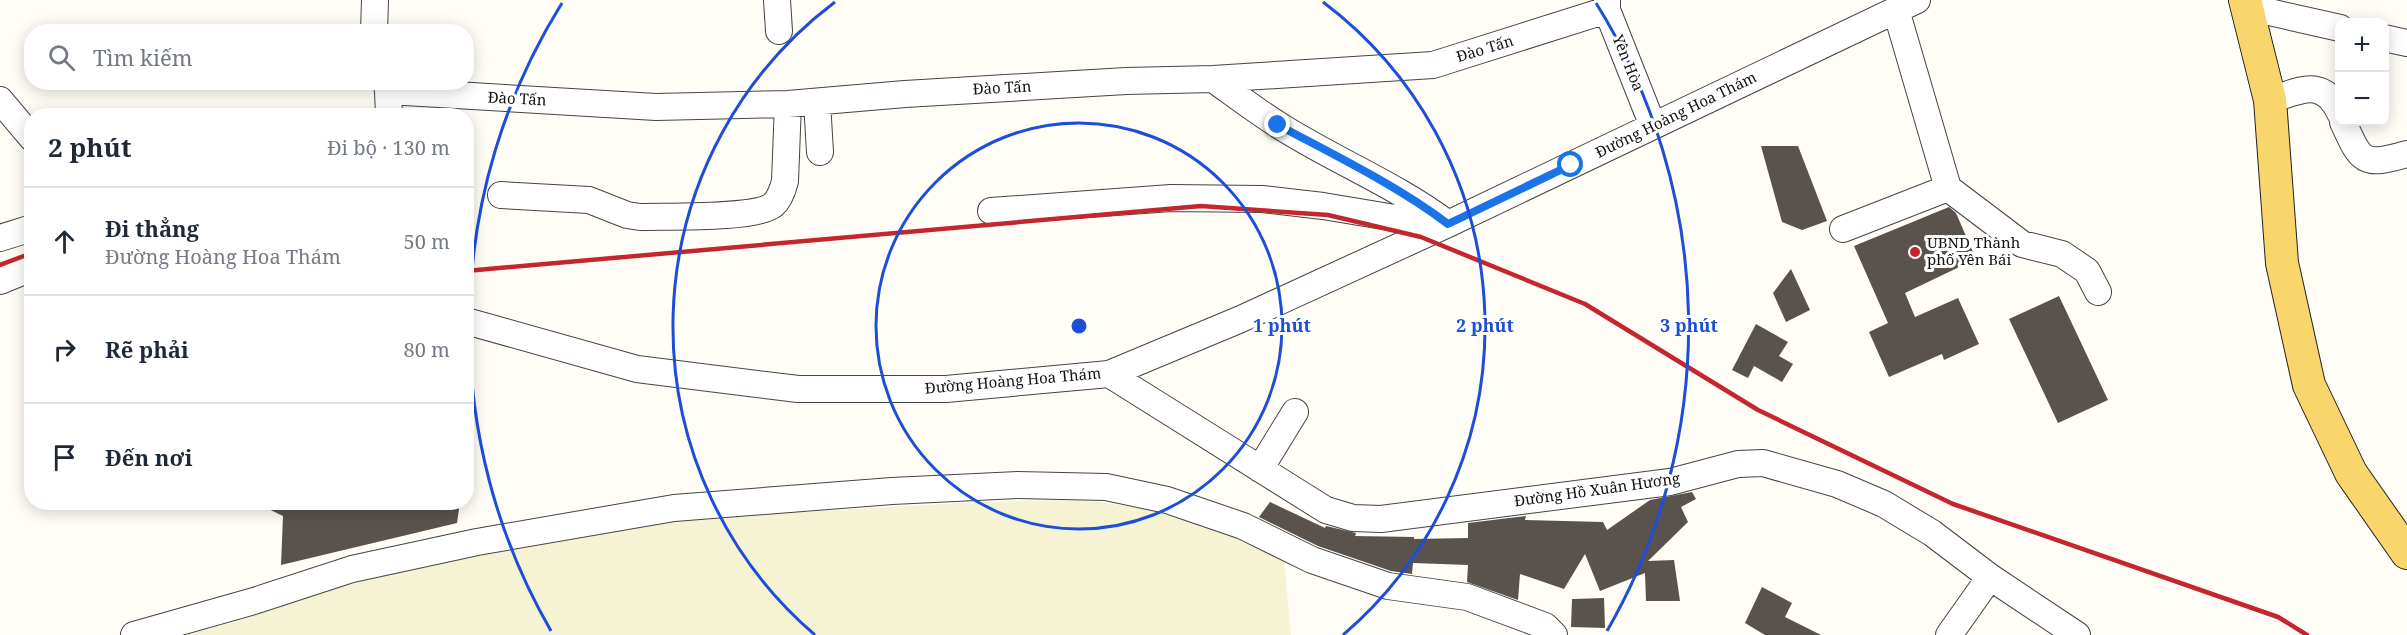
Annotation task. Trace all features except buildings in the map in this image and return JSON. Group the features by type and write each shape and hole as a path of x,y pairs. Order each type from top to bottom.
{"main road":[{"path":"2246,4 2270,99 2282,263 2309,385 2351,473 2407,554"}],"street":[{"path":"374,24 375,0"},
{"path":"777,0 778,31"},
{"path":"2246,4 2335,27"},
{"name":"Yên Hòa","path":"1607,5 1653,126"},
{"name":"Đào Tấn","path":"388,96 657,107 788,104 905,94 1126,81 1213,79 1433,65 1607,5"},
{"path":"1906,5 1948,188 2022,244 2062,254 2087,271 2098,292"},
{"name":"Đường Hoàng Hoa Thám","path":"474,323 637,369 798,389 946,389 1109,374 1241,319 1440,228 1906,5"},
{"path":"2389,39 2407,44"},
{"path":"1213,79 1278,125 1424,206 1440,228"},
{"path":"2270,99 2316,89 2330,95 2335,104"},
{"path":"0,100 24,128"},
{"path":"817,102 820,152"},
{"path":"501,195 589,200 627,215 640,217 756,213 773,205 786,181 788,104"},
{"path":"2345,126 2357,151 2366,158 2381,161 2407,154"},
{"path":"1843,229 1948,188"},
{"path":"992,211 1171,198 1262,199 1323,206 1440,228"},
{"path":"0,238 24,230"},
{"path":"0,281 24,271"},
{"name":"Đường Hồ Xuân Hương","path":"1109,374 1326,510 1340,516 1367,520 1670,482 1738,464 1763,463 1837,484 1884,504 1932,533 2077,635"},
{"path":"1260,469 1295,412"},
{"path":"134,635 254,601 352,568 477,542 674,508 881,492 1018,485 1106,488 1167,500 1243,526 1312,560 1388,586 1467,597 1545,626 1554,635"},
{"path":"1949,635 1990,576"}],"shaded area":[{"path":"1079,499 1146,509 1229,534 1284,560 1291,635 180,635 232,623 361,577 499,549 679,519 960,503"}],"railway":[{"path":"474,270 1201,206 1328,215 1421,237 1585,304 1758,410 1953,504 2278,617 2307,635"},
{"path":"0,265 24,256"}],"place":[{"name":"UBND Thành phố Yên Bái","path":"1915,252"}],"route":[{"path":"1278,125 1392,187 1448,224 1571,165"}]}
